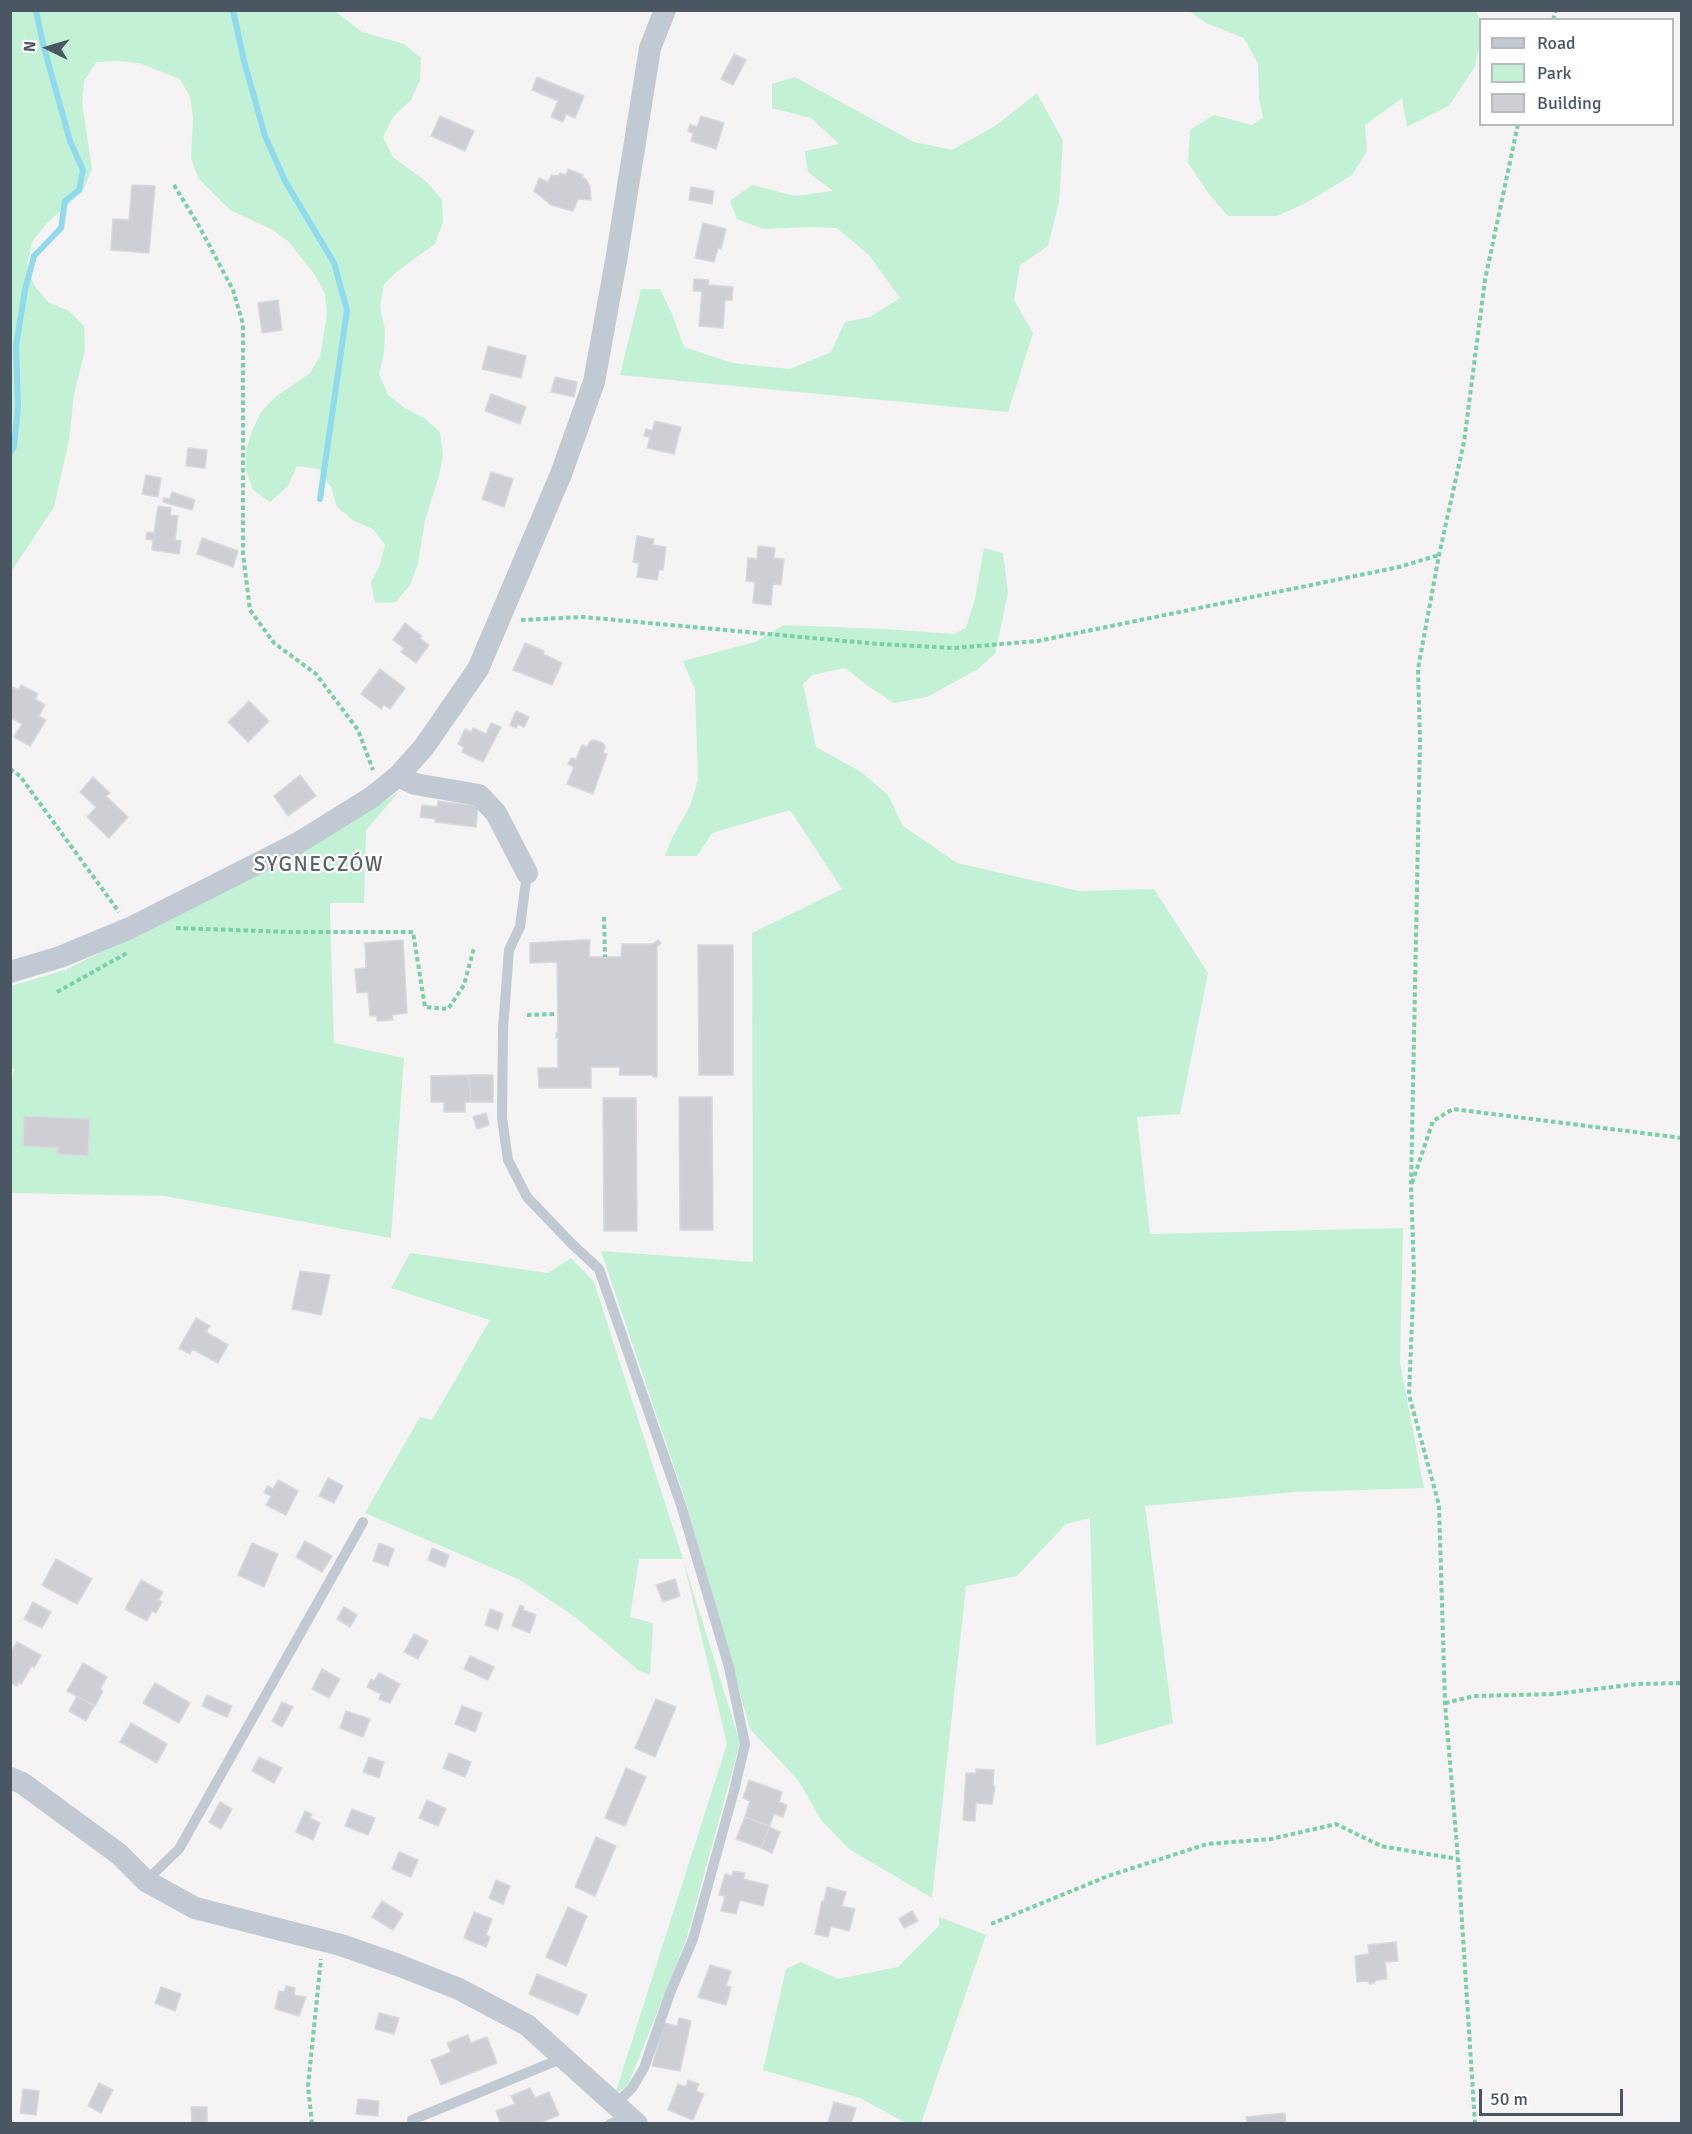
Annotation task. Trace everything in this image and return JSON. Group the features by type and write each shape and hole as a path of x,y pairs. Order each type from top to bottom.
{"street":[{"path":"10,972 132,938 298,843 372,797 424,747 478,669 561,474 594,382 618,250 650,48 665,10"},
{"path":"389,783 416,784 479,795 496,813 527,873"},
{"path":"10,1778 22,1783 119,1854 146,1881 195,1908 323,1941 398,1965 459,1989 527,2025 623,2117"}],"lane":[{"path":"527,873 520,927 509,950 502,1029 502,1118 508,1160 527,1197 599,1269 681,1505 729,1667 745,1744 693,1939 670,1993 644,2068 632,2088 623,2117"},
{"path":"146,1881 178,1849 363,1522"},
{"path":"412,2120 563,2058"}],"path":[{"path":"1475,2124 1458,1859 1445,1703 1439,1505 1409,1395 1414,1272 1411,1186 1420,740 1418,669 1439,555 1464,442 1485,280 1518,126"},
{"path":"174,185 233,290 243,324 243,554 250,610 274,642 316,674 358,730 389,783"},
{"path":"497,621 583,616 878,644 954,648 1038,641 1399,567 1439,555"},
{"path":"10,769 20,776 132,938 57,992"},
{"path":"604,917 605,957"},
{"path":"174,928 290,932 414,932 425,1007 448,1009 464,985 474,948"},
{"path":"526,1015 557,1014"},
{"path":"1411,1186 1433,1121 1453,1108 1682,1138"},
{"path":"1445,1703 1474,1696 1555,1694 1637,1684 1682,1683"},
{"path":"991,1924 1108,1876 1208,1844 1271,1839 1336,1824 1382,1846 1458,1859"},
{"path":"312,2124 308,2086 323,1941"}],"green space":[{"path":"11,10 335,11 362,32 404,44 421,58 420,80 411,100 393,117 383,137 393,157 428,183 442,200 443,222 435,244 400,269 384,284 380,307 385,330 384,353 379,374 388,395 405,408 424,418 440,432 443,455 425,520 418,563 410,585 396,602 375,603 371,582 380,565 385,545 373,529 354,521 337,507 331,487 319,469 297,466 288,486 270,502 253,490 246,470 246,450 261,412 275,397 309,374 320,357 327,314 325,294 315,275 288,241 271,229 230,210 199,179 191,159 193,117 190,97 180,79 139,63 117,61 96,62 84,81 82,103 92,169 83,191 47,223 32,242 27,265 34,285 48,302 69,311 84,326 85,350 74,394 69,440 54,507 11,572"},
{"path":"1189,11 1476,11 1479,18 1479,48 1474,68 1449,106 1407,127 1402,98 1365,125 1367,151 1352,175 1306,203 1277,216 1228,216 1209,194 1188,163 1190,130 1214,115 1252,125 1263,118 1259,98 1258,64 1244,38 1206,23"},
{"path":"795,77 914,142 952,150 995,126 1037,93 1063,141 1059,202 1048,246 1020,265 1014,300 1033,333 1008,412 620,375 641,289 660,289 684,347 732,363 790,369 831,352 845,322 870,317 900,298 869,255 837,228 763,229 737,219 730,201 752,185 795,196 833,191 808,172 805,151 839,144 811,118 772,108 772,84"},
{"path":"984,548 1003,553 1008,593 995,654 978,669 927,697 894,703 845,668 812,675 803,684 816,747 861,772 888,795 903,826 957,863 1079,891 1154,889 1208,973 1180,1114 1137,1117 1150,1234 1403,1228 1400,1363 1424,1488 1294,1492 1145,1506 1173,1723 1096,1746 1090,1518 1066,1524 1017,1576 966,1586 932,1898 849,1849 821,1820 798,1780 750,1729 685,1499 601,1251 753,1262 752,933 842,889 790,810 712,833 697,856 665,856 690,806 698,780 695,690 683,661 755,642 784,625 954,634 966,628 975,599"},
{"path":"399,792 366,830 364,903 330,903 334,1043 404,1058 391,1238 165,1196 11,1193 10,1091 14,1069 10,1068 11,986 65,970 66,973 67,969 299,854"},
{"path":"410,1253 548,1273 571,1258 594,1282 683,1559 639,1559 630,1617 653,1623 650,1675 638,1670 575,1617 520,1580 365,1513 420,1417 432,1420 490,1320 391,1288"},
{"path":"683,1559 740,1743 686,1940 628,2085 615,2094 727,1744"},
{"path":"939,1917 986,1935 921,2123 906,2123 860,2098 763,2070 786,1969 801,1962 838,1979 898,1967 939,1926"}],"building":[{"path":"734,54 746,60 733,85 721,79"},
{"path":"537,77 584,96 575,118 566,114 563,122 551,117 558,101 532,90"},
{"path":"440,116 474,131 465,151 431,136"},
{"path":"701,116 724,123 716,149 691,141 693,133 688,131 690,124 697,127"},
{"path":"568,169 583,175 582,178 586,179 590,187 591,200 578,199 573,211 551,205 534,191 539,178 548,182 551,175 558,176 560,173 566,175"},
{"path":"132,185 155,186 149,253 111,250 113,219 129,220"},
{"path":"691,187 714,191 712,204 689,200"},
{"path":"703,223 726,229 721,249 718,248 714,262 695,258"},
{"path":"694,279 709,280 708,285 733,287 732,300 725,300 723,328 699,326 702,291 693,291"},
{"path":"278,300 282,330 262,333 258,303"},
{"path":"488,346 526,356 521,378 482,369"},
{"path":"555,377 577,382 574,397 551,392"},
{"path":"491,394 526,407 520,424 485,411"},
{"path":"655,421 681,427 674,454 647,448 650,437 644,436 646,429 652,431"},
{"path":"188,448 207,450 205,468 186,466"},
{"path":"491,472 513,479 504,507 482,499"},
{"path":"146,475 161,478 158,497 142,494"},
{"path":"172,492 195,500 192,510 163,502 164,498 170,499"},
{"path":"158,506 171,508 170,515 178,516 175,540 181,541 179,554 152,550 153,540 146,539 147,532 154,533"},
{"path":"637,536 654,539 653,545 666,547 663,570 659,570 657,580 637,577 639,563 633,562"},
{"path":"202,538 238,551 233,567 197,554"},
{"path":"758,546 775,548 774,558 784,559 781,585 773,584 771,605 753,603 755,582 746,581 748,558 757,559"},
{"path":"405,623 422,636 420,638 429,645 416,663 401,652 404,648 393,640"},
{"path":"525,643 544,651 543,654 562,663 552,685 513,670"},
{"path":"380,669 405,688 390,709 384,705 381,709 361,694"},
{"path":"21,685 38,694 35,699 45,705 39,716 46,720 30,746 14,737 22,724 10,717 10,686 19,690"},
{"path":"249,701 269,721 248,742 228,722"},
{"path":"516,711 529,717 524,727 518,724 516,728 510,725"},
{"path":"491,723 501,727 483,762 462,752 464,747 458,744 465,729 471,732 473,728 486,734"},
{"path":"590,741 603,743 605,747 603,753 607,754 593,794 567,784 574,767 568,764 571,758 576,759 582,745 587,747"},
{"path":"300,775 316,796 288,816 274,796"},
{"path":"93,777 110,793 106,796 128,817 109,838 87,817 96,807 80,792"},
{"path":"438,801 478,806 476,827 435,822 436,819 420,817 422,805 437,807"},
{"path":"403,940 407,1013 392,1015 393,1020 377,1021 377,1016 370,1016 368,992 357,993 355,969 366,968 365,943"},
{"path":"590,940 589,957 621,957 622,944 653,944 658,940 661,943 657,947 657,1077 619,1075 620,1067 591,1067 591,1088 539,1088 538,1068 558,1068 557,962 530,963 530,943"},
{"path":"698,945 733,945 733,1075 699,1075"},
{"path":"469,1075 493,1075 493,1102 471,1102"},
{"path":"469,1075 471,1102 465,1102 465,1112 444,1112 444,1102 431,1102 431,1076"},
{"path":"679,1097 712,1097 713,1230 680,1230"},
{"path":"603,1098 636,1098 637,1231 604,1231"},
{"path":"486,1113 489,1125 477,1129 473,1117"},
{"path":"24,1116 90,1119 88,1156 57,1154 58,1148 23,1146"},
{"path":"300,1271 330,1275 321,1315 292,1309"},
{"path":"196,1318 210,1326 206,1332 228,1345 218,1363 192,1349 190,1354 179,1348"},
{"path":"328,1478 343,1486 334,1503 319,1496"},
{"path":"278,1480 298,1491 286,1515 266,1505 271,1496 264,1493 267,1486 273,1489"},
{"path":"305,1541 332,1556 322,1572 296,1557"},
{"path":"252,1543 278,1554 264,1587 238,1575"},
{"path":"379,1543 394,1549 388,1566 373,1561"},
{"path":"432,1548 449,1555 445,1567 428,1560"},
{"path":"56,1559 92,1579 77,1604 42,1585"},
{"path":"675,1579 680,1596 663,1602 656,1585"},
{"path":"141,1580 163,1592 158,1600 162,1602 156,1613 152,1611 147,1621 125,1609"},
{"path":"33,1602 51,1612 42,1628 24,1619"},
{"path":"520,1605 524,1607 523,1610 536,1615 530,1633 512,1626"},
{"path":"344,1607 357,1615 350,1627 337,1619"},
{"path":"490,1609 503,1614 498,1630 485,1625"},
{"path":"414,1634 428,1641 418,1659 404,1652"},
{"path":"17,1642 41,1655 34,1668 32,1665 21,1684 19,1682 17,1686 10,1682 10,1653"},
{"path":"470,1656 494,1667 488,1680 464,1669"},
{"path":"83,1663 107,1677 100,1689 103,1691 95,1706 67,1691"},
{"path":"322,1669 340,1679 329,1698 312,1689"},
{"path":"379,1673 400,1684 390,1703 379,1699 381,1694 367,1687 371,1679 374,1681"},
{"path":"155,1683 190,1703 179,1723 143,1703"},
{"path":"207,1695 232,1706 227,1717 202,1706"},
{"path":"77,1696 94,1706 86,1721 69,1711"},
{"path":"656,1699 676,1707 655,1757 635,1748"},
{"path":"282,1702 293,1707 282,1727 272,1721"},
{"path":"462,1706 482,1713 475,1732 455,1724"},
{"path":"346,1711 370,1719 363,1737 340,1728"},
{"path":"131,1723 167,1744 157,1763 120,1742"},
{"path":"449,1753 471,1762 465,1777 443,1768"},
{"path":"259,1757 282,1768 274,1783 252,1771"},
{"path":"369,1757 384,1762 379,1778 363,1772"},
{"path":"626,1768 646,1777 625,1826 605,1818"},
{"path":"976,1769 994,1770 993,1785 995,1787 992,1804 976,1803 975,1821 963,1820 966,1773 976,1773"},
{"path":"749,1780 782,1792 779,1802 787,1805 783,1817 774,1814 770,1826 745,1817 750,1801 743,1798"},
{"path":"427,1800 446,1809 438,1826 419,1818"},
{"path":"220,1802 232,1809 221,1829 209,1822"},
{"path":"352,1809 375,1818 368,1835 345,1826"},
{"path":"305,1811 312,1814 310,1818 320,1823 313,1840 296,1832"},
{"path":"745,1817 770,1826 761,1848 736,1839"},
{"path":"769,1827 780,1832 772,1853 761,1848"},
{"path":"596,1837 616,1846 595,1896 575,1887"},
{"path":"399,1852 418,1860 411,1877 392,1869"},
{"path":"733,1871 745,1873 743,1879 768,1885 763,1906 740,1900 736,1914 721,1911 725,1896 719,1895 725,1874 732,1876"},
{"path":"496,1880 510,1886 503,1904 489,1898"},
{"path":"827,1887 846,1892 842,1906 855,1909 849,1931 831,1926 828,1937 815,1934"},
{"path":"382,1901 403,1914 393,1930 372,1917"},
{"path":"568,1907 587,1916 566,1966 546,1957"},
{"path":"912,1911 918,1921 904,1928 899,1919"},
{"path":"474,1912 492,1919 486,1935 490,1937 486,1947 464,1938"},
{"path":"1396,1942 1398,1961 1385,1962 1387,1979 1377,1980 1370,1984 1367,1981 1357,1982 1355,1956 1369,1954 1368,1945"},
{"path":"710,1965 731,1971 726,1986 731,1987 726,2005 698,1997"},
{"path":"537,1974 587,1995 578,2015 529,1994"},
{"path":"286,1986 295,1988 294,1995 306,1997 299,2016 275,2009 279,1991 284,1992"},
{"path":"161,1987 181,1994 175,2011 155,2003"},
{"path":"379,2013 399,2018 394,2034 375,2029"},
{"path":"679,2018 691,2021 680,2071 652,2066 664,2023 677,2026"},
{"path":"468,2035 471,2043 487,2037 497,2063 441,2085 431,2060 451,2052 447,2043"},
{"path":"688,2080 699,2084 696,2091 704,2094 693,2120 668,2110 678,2084 686,2087"},
{"path":"99,2083 113,2090 101,2113 88,2106"},
{"path":"530,2088 535,2098 549,2092 559,2115 538,2124 501,2124 496,2111 515,2104 511,2096"},
{"path":"23,2089 39,2091 36,2115 20,2113"},
{"path":"358,2099 379,2101 378,2116 356,2114"},
{"path":"834,2102 856,2108 851,2124 828,2123"},
{"path":"191,2107 207,2107 207,2124 192,2124"},
{"path":"1285,2113 1286,2124 1247,2124 1246,2117"}],"waterway":[{"path":"10,453 14,447 18,407 16,346 25,290 34,256 61,228 65,201 79,190 83,170 70,141 36,10"},
{"path":"233,10 244,61 265,136 285,181 334,263 347,310 320,499"}],"district":[{"name":"SYGNECZÓW","path":"319,865"}]}
